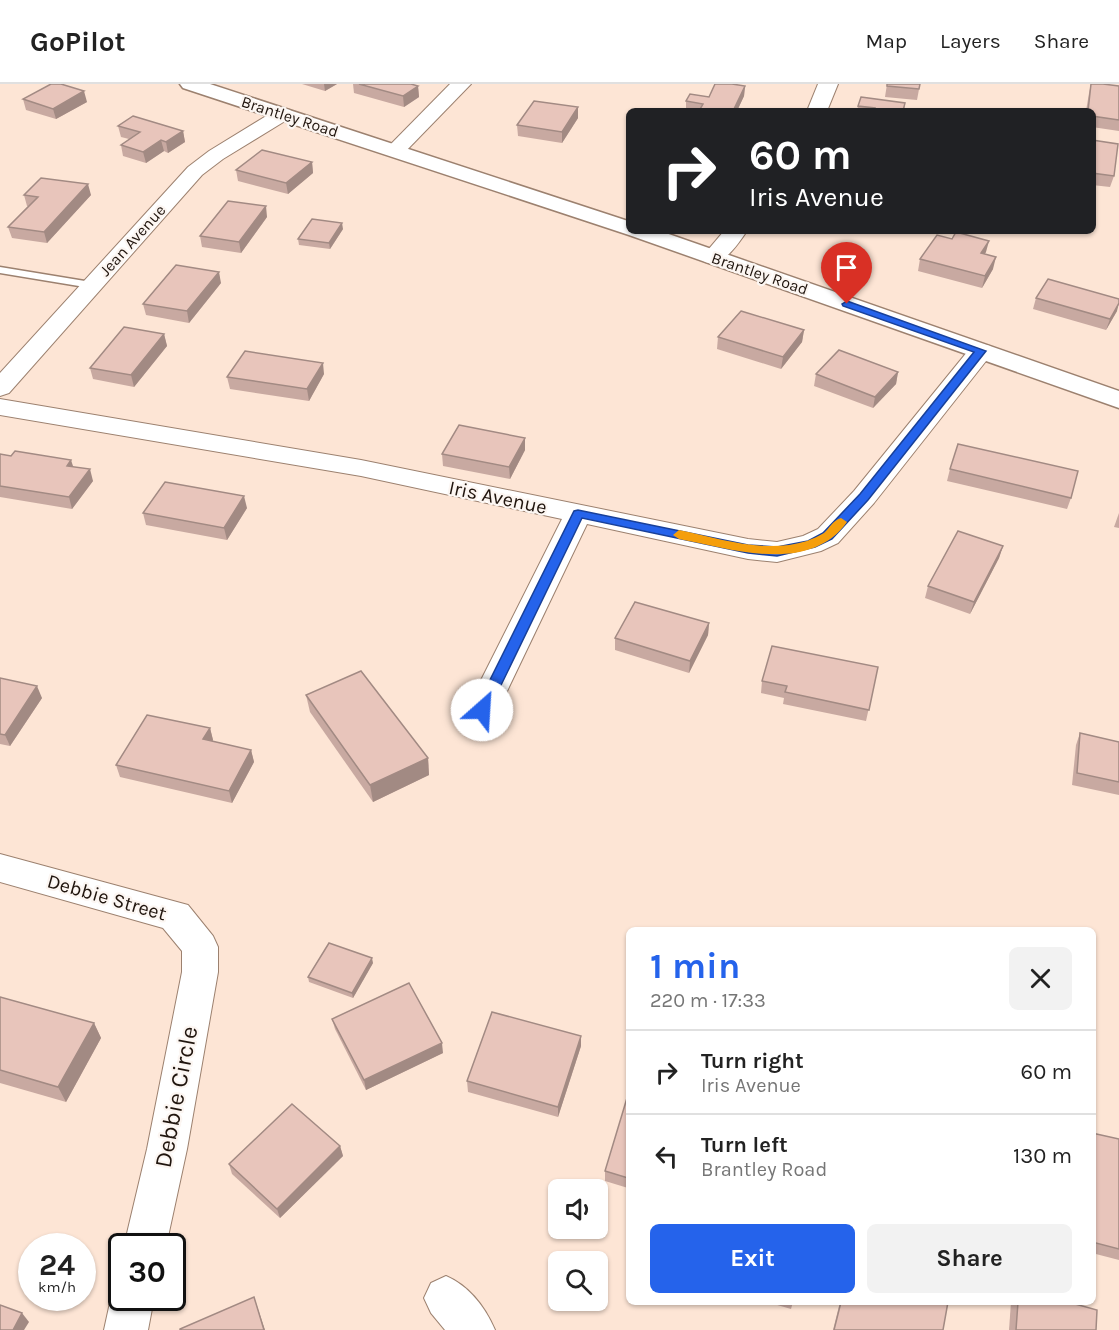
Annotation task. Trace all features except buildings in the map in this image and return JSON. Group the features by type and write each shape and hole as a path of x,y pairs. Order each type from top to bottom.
{"street":[{"name":"Brantley Road","path":"190,84 626,227"},
{"path":"396,150 461,84"},
{"path":"818,108 828,84"},
{"name":"Jean Avenue","path":"0,388 195,171 216,155 283,114"},
{"name":"Brantley Road","path":"647,234 1119,400"},
{"path":"713,257 733,234"},
{"name":"Iris Avenue","path":"0,407 361,468 748,549 777,552 811,544 828,536 864,497 981,351"},
{"path":"482,710 578,514"},
{"name":"Debbie Street","path":"0,868 175,916 200,947"},
{"name":"Debbie Circle","path":"148,1233 171,1127 200,972 200,947"},
{"path":"446,1298 473,1330"},
{"path":"126,1330 130,1311"}],"lane":[{"path":"0,270 91,285"}],"slow traffic":[{"path":"679,535 748,549 777,552 811,544 828,536 841,522"}],"route":[{"path":"482,710 578,514 748,549 777,552 811,544 828,536 864,497 981,351 847,304"}]}
